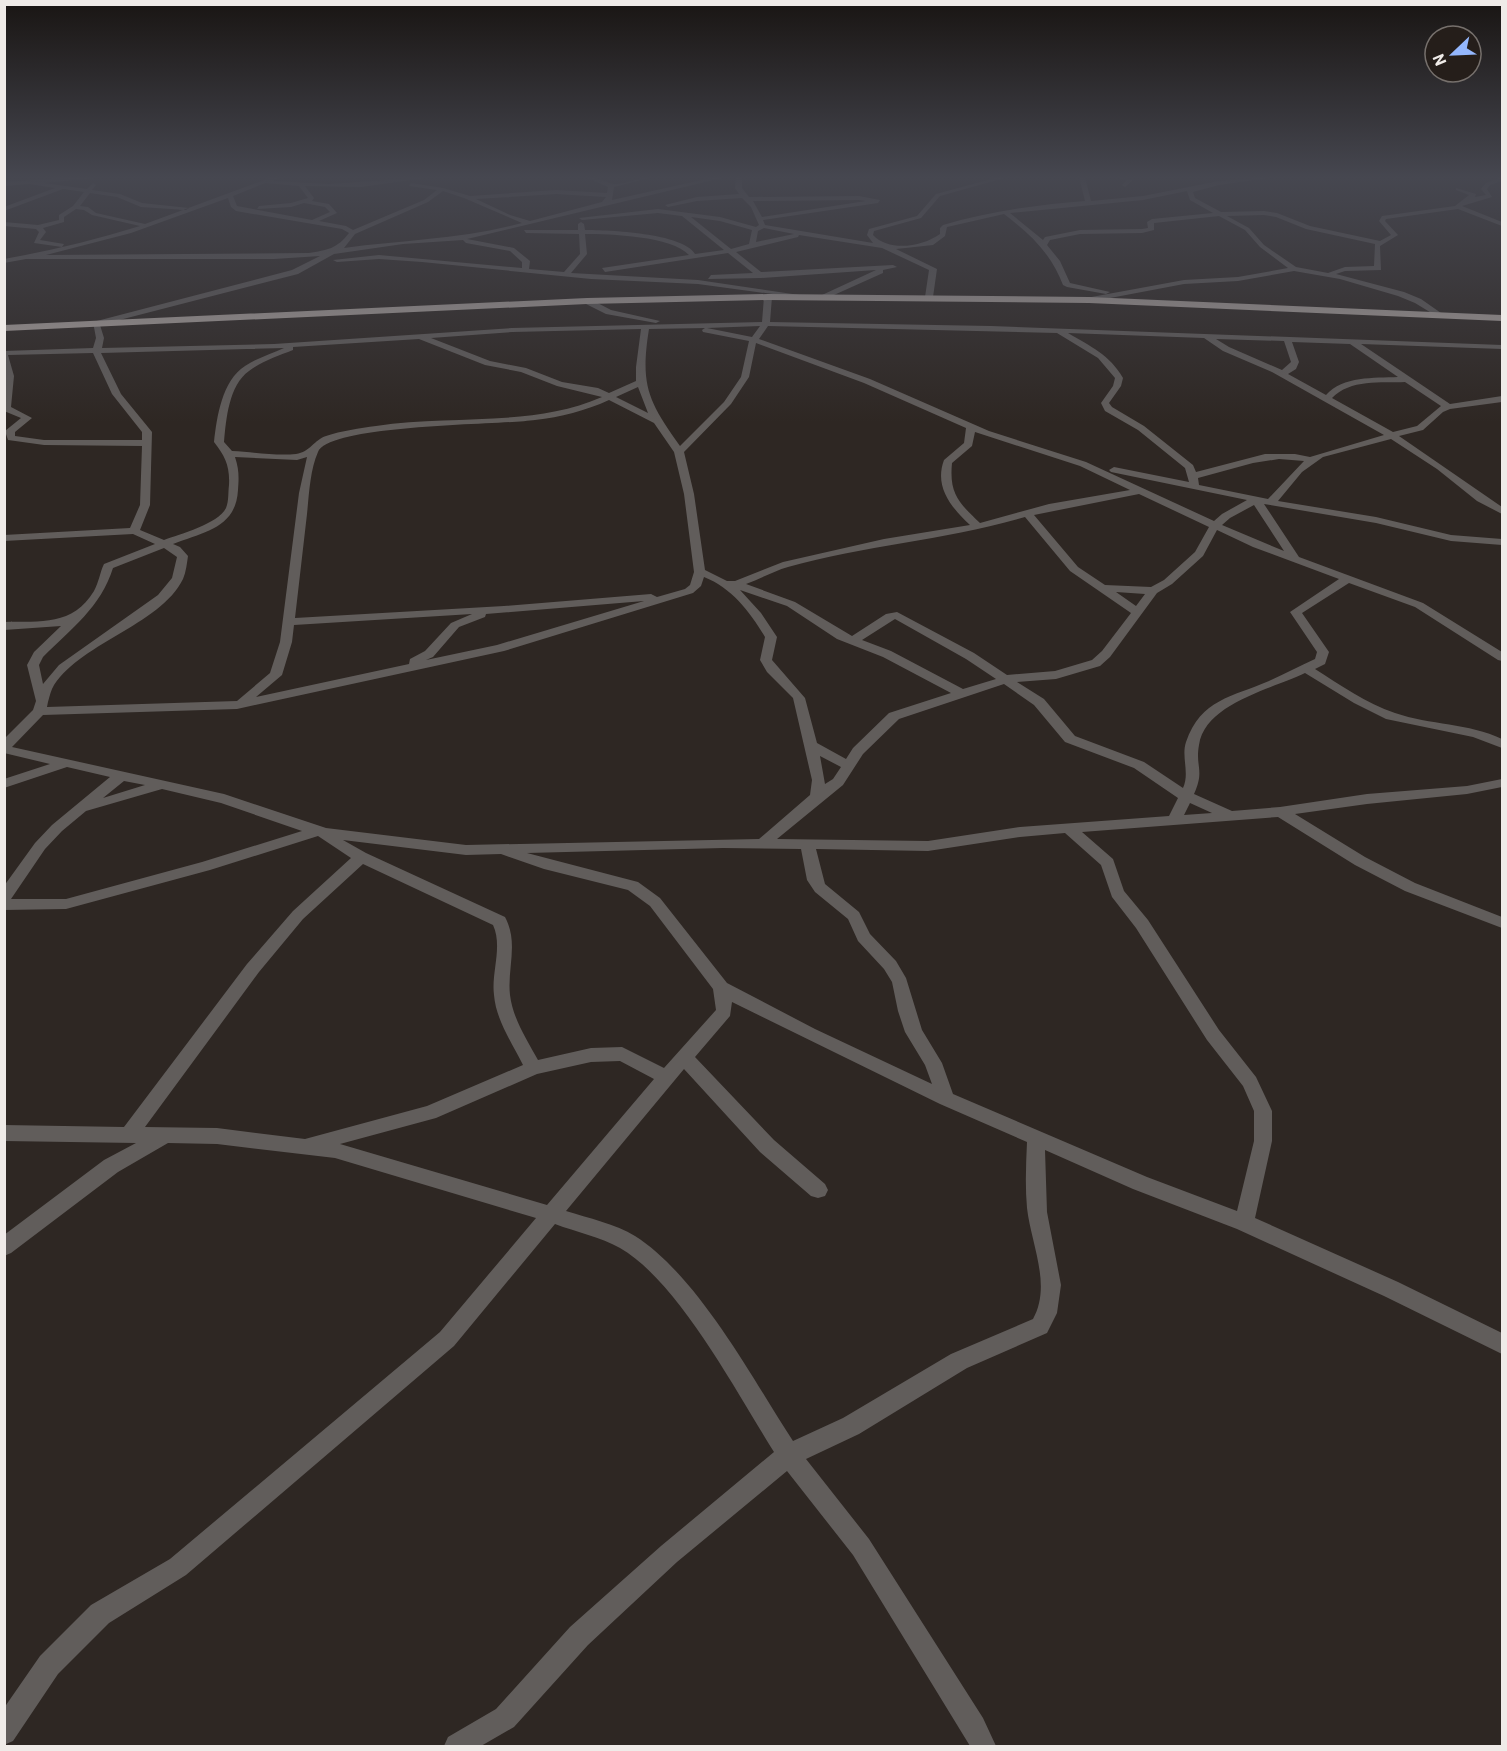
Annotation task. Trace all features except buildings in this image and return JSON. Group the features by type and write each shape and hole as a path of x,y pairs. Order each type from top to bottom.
{"highway":[{"path":"4,328 769,294 805,297 1089,300 1503,318"}],"street":[{"path":"313,259 326,259"},
{"path":"96,351 100,345 100,333 96,324 295,272 317,259"},
{"path":"397,259 575,275 698,282 769,294"},
{"path":"523,259 526,261 525,271"},
{"path":"566,274 580,259"},
{"path":"575,275 688,259"},
{"path":"679,452 733,395 745,377 754,340 766,324 769,294 772,288 770,283 741,259"},
{"path":"911,259 933,269 929,297"},
{"path":"1055,259 1067,285 1124,294"},
{"path":"1280,259 1294,269"},
{"path":"1328,275 1336,271 1378,268 1378,259"},
{"path":"825,297 877,271 916,261"},
{"path":"669,281 757,273 802,274 893,267"},
{"path":"1089,300 1184,282 1238,279 1294,269 1328,275 1401,294 1418,301 1438,315"},
{"path":"587,301 609,312 754,340 867,381 972,426 1083,464 1140,489 1214,527 1419,605 1503,657"},
{"path":"146,443 33,442 11,438 6,434 27,418 6,408 10,376 4,354 300,344 512,330 766,324 1057,331 1503,347"},
{"path":"39,711 237,705 500,648 681,595 695,586 700,572 689,494 679,452 655,420 644,400 640,382 640,360 645,327"},
{"path":"1057,331 1102,356 1111,364 1119,378 1118,386 1105,403 1108,409 1141,428 1174,453 1190,467 1194,482"},
{"path":"419,336 488,363 523,370 560,384 612,396 655,420"},
{"path":"1206,336 1226,349 1282,374 1391,435 1440,467 1481,500 1503,511"},
{"path":"1266,338 1293,349"},
{"path":"1282,374 1293,367 1295,362 1293,349 1287,339"},
{"path":"1351,341 1448,407"},
{"path":"300,344 259,363 237,378 219,437 219,442 229,454 235,472 232,506 226,515 212,525 108,566 97,593 74,620 38,655 33,665 40,698 39,711 4,748 224,799 321,832 466,850 763,843 928,846 1020,832 1280,812 1367,799 1467,790 1503,783"},
{"path":"1455,345 1503,354"},
{"path":"96,351 113,393 147,432 145,505 134,531"},
{"path":"1327,399 1332,392 1350,385 1406,379"},
{"path":"237,705 276,675 286,642 304,493 313,452 319,443 328,438 377,428 533,418 584,408 640,382"},
{"path":"1270,503 1299,470 1320,455 1425,425 1433,415 1448,407 1503,399"},
{"path":"972,426 969,444 947,462 944,482 948,495 978,527"},
{"path":"229,454 297,457 313,452"},
{"path":"1194,482 1269,455 1294,455 1311,460"},
{"path":"235,472 260,456"},
{"path":"1083,464 1194,482 1256,500 1376,520 1451,538 1503,542"},
{"path":"729,584 783,565 884,542 978,527 1049,507 1130,494 1140,489"},
{"path":"763,843 838,782 858,751 894,716 1007,679 1056,675 1096,663 1106,654 1153,591 1168,582 1199,554 1214,527 1226,516 1256,500"},
{"path":"1256,500 1294,558"},
{"path":"1028,514 1074,568 1137,612"},
{"path":"4,538 134,531 176,549 183,556 177,583 152,607 92,646 75,660 59,674 40,698"},
{"path":"700,572 791,604 812,620 886,654 960,693"},
{"path":"1175,819 1194,779 1192,744 1208,714 1226,701 1307,669 1321,661 1323,652 1296,612 1349,578"},
{"path":"729,584 752,606 771,636 772,642 766,657 767,663 794,688 819,780 817,797"},
{"path":"1102,588 1153,591"},
{"path":"288,622 504,609 681,595"},
{"path":"404,668 429,654 455,625 504,609"},
{"path":"852,640 890,616 897,615 1007,679 1039,702 1070,739 1139,765 1185,796 1231,815"},
{"path":"4,626 41,625 74,620"},
{"path":"1307,669 1349,696 1392,716 1476,734 1503,744"},
{"path":"810,744 848,765"},
{"path":"4,784 66,763"},
{"path":"4,898 40,846 57,828 122,776"},
{"path":"81,808 162,785"},
{"path":"1280,812 1360,861 1410,887 1503,923"},
{"path":"1068,828 1108,863 1117,893 1142,924 1213,1035 1250,1082 1263,1111 1263,1142 1244,1222"},
{"path":"321,832 361,857 499,921 505,932 502,996 510,1023 534,1068"},
{"path":"4,905 66,904 321,832"},
{"path":"807,843 815,879 820,888 854,916 864,937 890,965 900,982 914,1032 933,1063 946,1099"},
{"path":"496,849 544,864 633,886 655,902 721,987 800,1029 946,1099 1035,1138 1140,1183 1244,1222 1391,1289 1503,1344"},
{"path":"129,1135 253,968 298,915 361,857"},
{"path":"4,1732 49,1665 99,1614 178,1567 447,1339 724,1011 721,987"},
{"path":"300,1146 430,1113 534,1068 591,1055 617,1053 666,1077"},
{"path":"685,1058 767,1146 818,1190"},
{"path":"4,1133 217,1136 335,1150 553,1215 626,1241 657,1264 699,1315 789,1455 861,1547 974,1727 983,1746"},
{"path":"4,1247 111,1166 165,1135"},
{"path":"457,1746 504,1718 579,1636 669,1554 789,1455 851,1426 960,1361 995,1344 1026,1333 1043,1322 1048,1307 1051,1276 1037,1212 1035,1138"}]}
